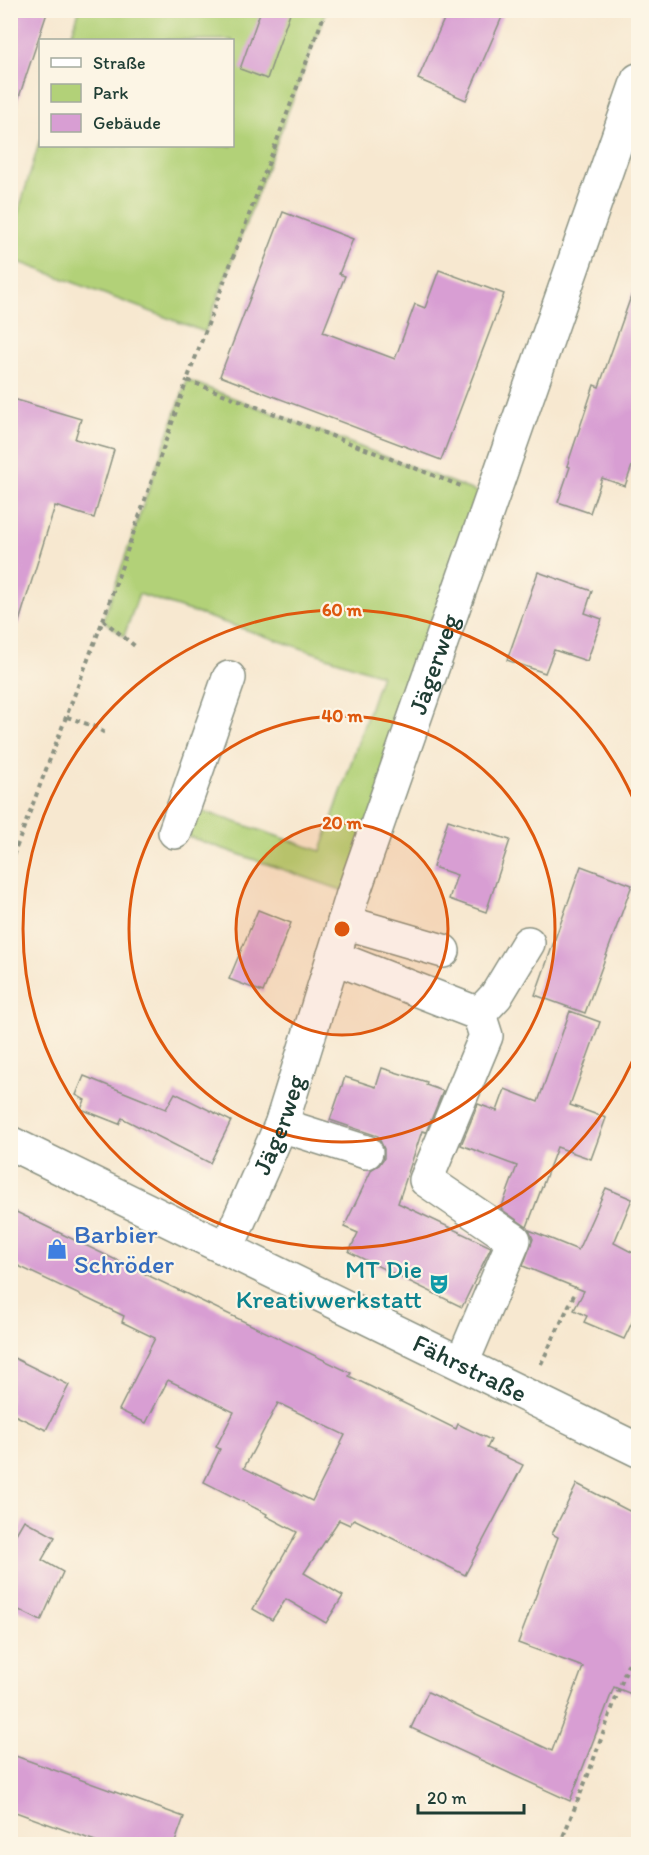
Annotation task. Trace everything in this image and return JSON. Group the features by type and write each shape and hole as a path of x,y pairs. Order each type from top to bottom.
{"street":[{"name":"Jägerweg","path":"227,1248 281,1125 344,922 639,80"},
{"path":"175,832 228,678"},
{"path":"344,922 443,951"},
{"path":"479,1014 496,996 528,943"},
{"path":"333,957 479,1014"},
{"path":"462,1363 514,1240 426,1180 486,1036 479,1014"},
{"path":"281,1125 366,1152"},
{"name":"Fährstraße","path":"10,1143 639,1450"}],"path":[{"path":"10,864 67,717 187,380 326,10"},
{"path":"187,380 492,498"},
{"path":"102,620 136,646"},
{"path":"67,717 93,726 107,734"},
{"path":"542,1362 574,1295"},
{"path":"560,1845 639,1637"}],"green space":[{"path":"79,11 326,11 205,332 11,259 10,240 39,143 39,147 234,147 234,39 70,39"},
{"path":"187,380 492,498 353,894 175,832 185,805 321,851 381,675 139,594 124,636 103,620"}],"building":[{"path":"10,10 48,10 16,106 10,105"},
{"path":"261,10 291,10 267,79 240,69"},
{"path":"448,10 505,10 466,100 418,79"},
{"path":"283,212 353,239 339,274 345,276 323,332 395,359 415,304 425,308 439,270 504,294 441,460 220,376"},
{"path":"634,288 639,288 639,446 625,486 602,478 590,513 558,502 570,467 567,466 594,385 599,387"},
{"path":"10,398 81,419 75,439 114,450 94,518 55,506 18,625 10,624"},
{"path":"538,572 592,591 585,613 602,619 587,661 554,650 545,673 507,660"},
{"path":"448,820 510,840 486,912 449,899 457,875 433,867"},
{"path":"581,866 632,885 585,1013 535,995"},
{"path":"258,910 291,923 263,992 229,979"},
{"path":"570,1011 600,1022 570,1105 606,1118 591,1159 557,1147 527,1227 501,1209 517,1166 461,1145 478,1104 497,1111 505,1089 538,1102"},
{"path":"382,1068 427,1082 426,1085 443,1091 426,1132 422,1131 398,1203 491,1247 462,1307 349,1252 358,1233 344,1227 372,1169 384,1158 384,1149 378,1136 330,1120 345,1077 376,1087"},
{"path":"84,1076 166,1109 175,1093 231,1121 210,1163 122,1118 119,1124 81,1109 85,1100 76,1095"},
{"path":"606,1188 632,1199 614,1243 639,1256 639,1308 624,1339 584,1322 587,1316 574,1310 584,1291 523,1266 533,1239 529,1230 578,1250"},
{"path":"10,1209 351,1373 349,1376 456,1429 458,1424 491,1440 487,1448 523,1465 465,1575 354,1519 350,1525 339,1520 304,1573 343,1596 326,1623 286,1599 272,1620 253,1609 297,1532 204,1482 220,1449 216,1447 234,1412 168,1380 146,1423 119,1410 155,1338 122,1322 124,1316 10,1262","holes":["278,1403 345,1435 312,1501 244,1468"]},
{"path":"10,1356 69,1385 46,1430 10,1413"},
{"path":"577,1484 639,1516 639,1697 614,1687 570,1801 411,1728 428,1692 552,1751 583,1667 518,1643 558,1537 552,1534"},
{"path":"24,1520 55,1537 42,1560 63,1572 41,1621 15,1608 10,1615 10,1544"},
{"path":"10,1754 184,1817 174,1845 106,1845 10,1810"}],"place":[{"name":"Barbier Schröder","path":"57,1249"},
{"name":"MT Die Kreativwerkstatt","path":"439,1284"}]}
